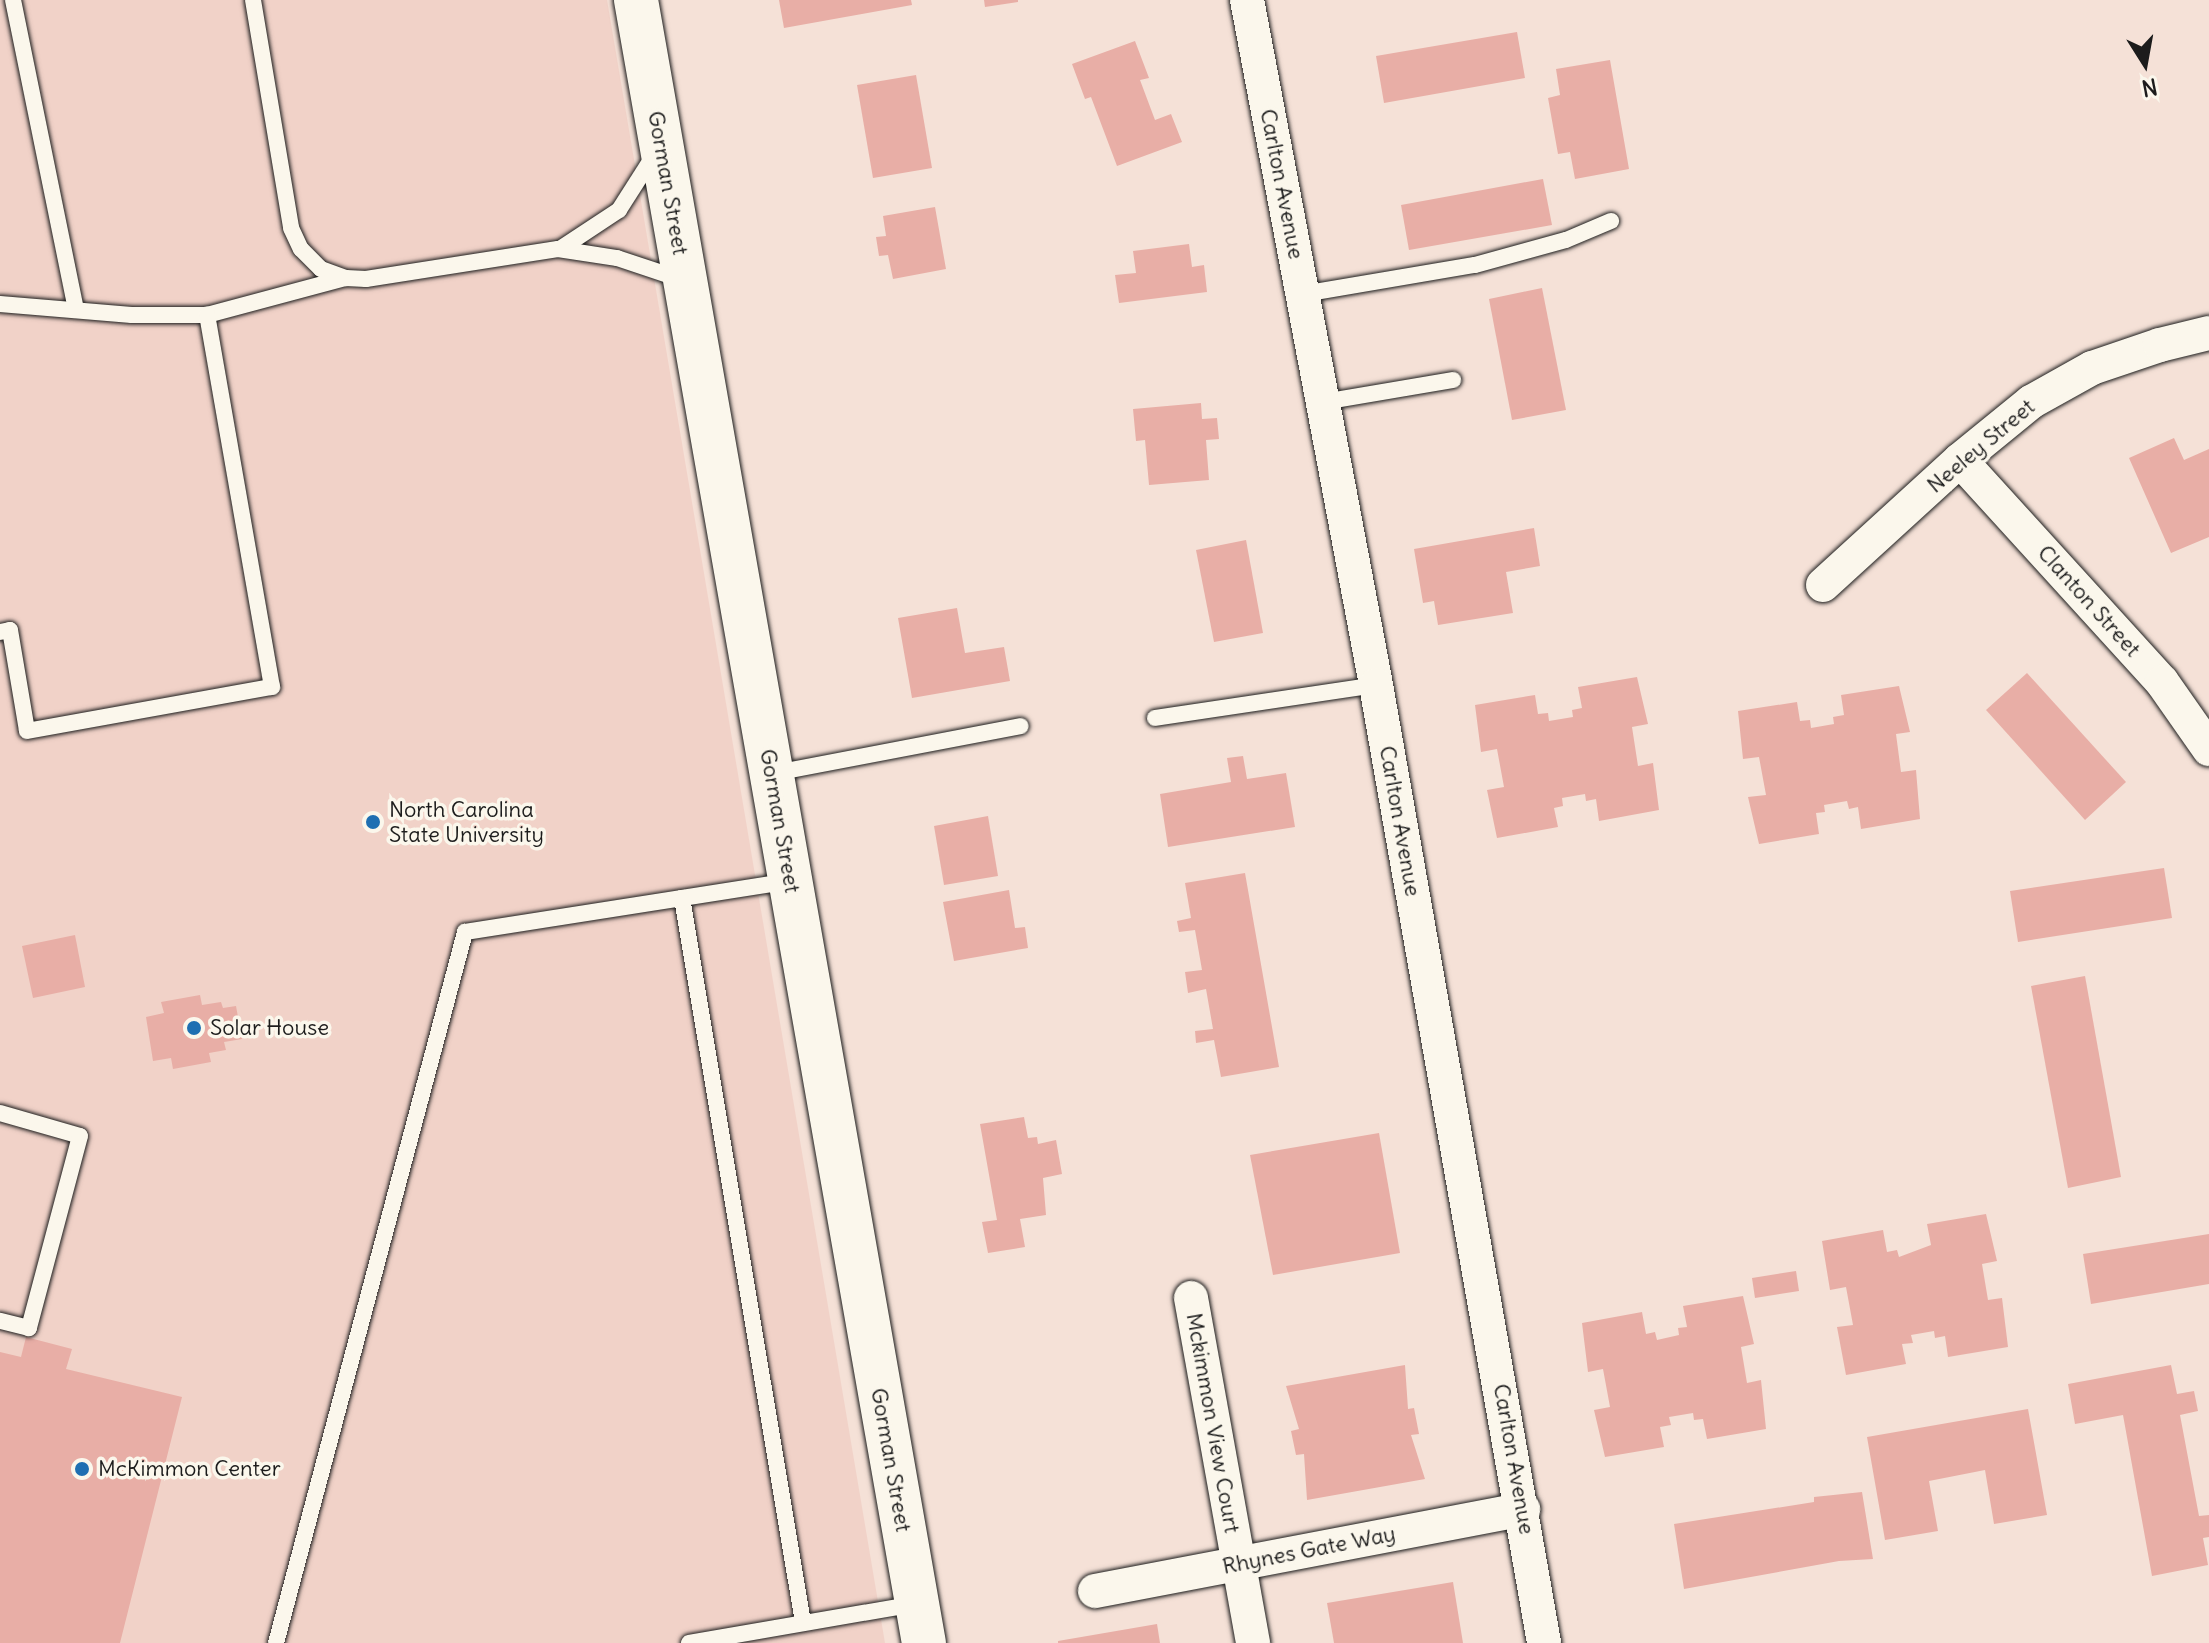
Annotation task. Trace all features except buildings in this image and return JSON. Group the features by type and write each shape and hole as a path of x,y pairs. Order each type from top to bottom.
{"main road":[{"name":"Gorman Street","path":"636,0 920,1623"}],"street":[{"name":"Carlton Avenue","path":"1247,0 1376,685 1523,1509 1544,1643"},
{"name":"Neeley Street","path":"1823,585 1960,460 2031,402 2092,368 2160,345 2209,333"},
{"name":"Clanton Street","path":"1960,460 2162,682 2209,749"},
{"name":"Mckimmon View Court","path":"1191,1298 1253,1643"},
{"name":"Rhynes Gate Way","path":"1095,1591 1523,1509"}],"lane":[{"path":"13,0 76,310"},
{"path":"253,0 291,228 310,260 329,273 346,278"},
{"path":"558,249 619,210 661,143"},
{"path":"1303,294 1475,265 1566,240 1611,221"},
{"path":"0,304 207,315 346,278 380,277 558,249 617,258 685,281"},
{"path":"0,632 10,630 27,731 272,687 207,315"},
{"path":"1323,402 1453,380"},
{"path":"1155,718 1376,685"},
{"path":"772,773 1021,726"},
{"path":"276,1643 465,932 791,881"},
{"path":"682,898 803,1623"},
{"path":"0,1113 80,1136 29,1328 0,1321"},
{"path":"689,1643 803,1623 920,1623"}],"shaded area":[{"name":"North Carolina State University","path":"0,0 607,0 885,1643 0,1643"}],"place":[{"name":"North Carolina State University","path":"373,822"},
{"name":"Solar House","path":"194,1028"},
{"name":"McKimmon Center","path":"82,1469"}]}
